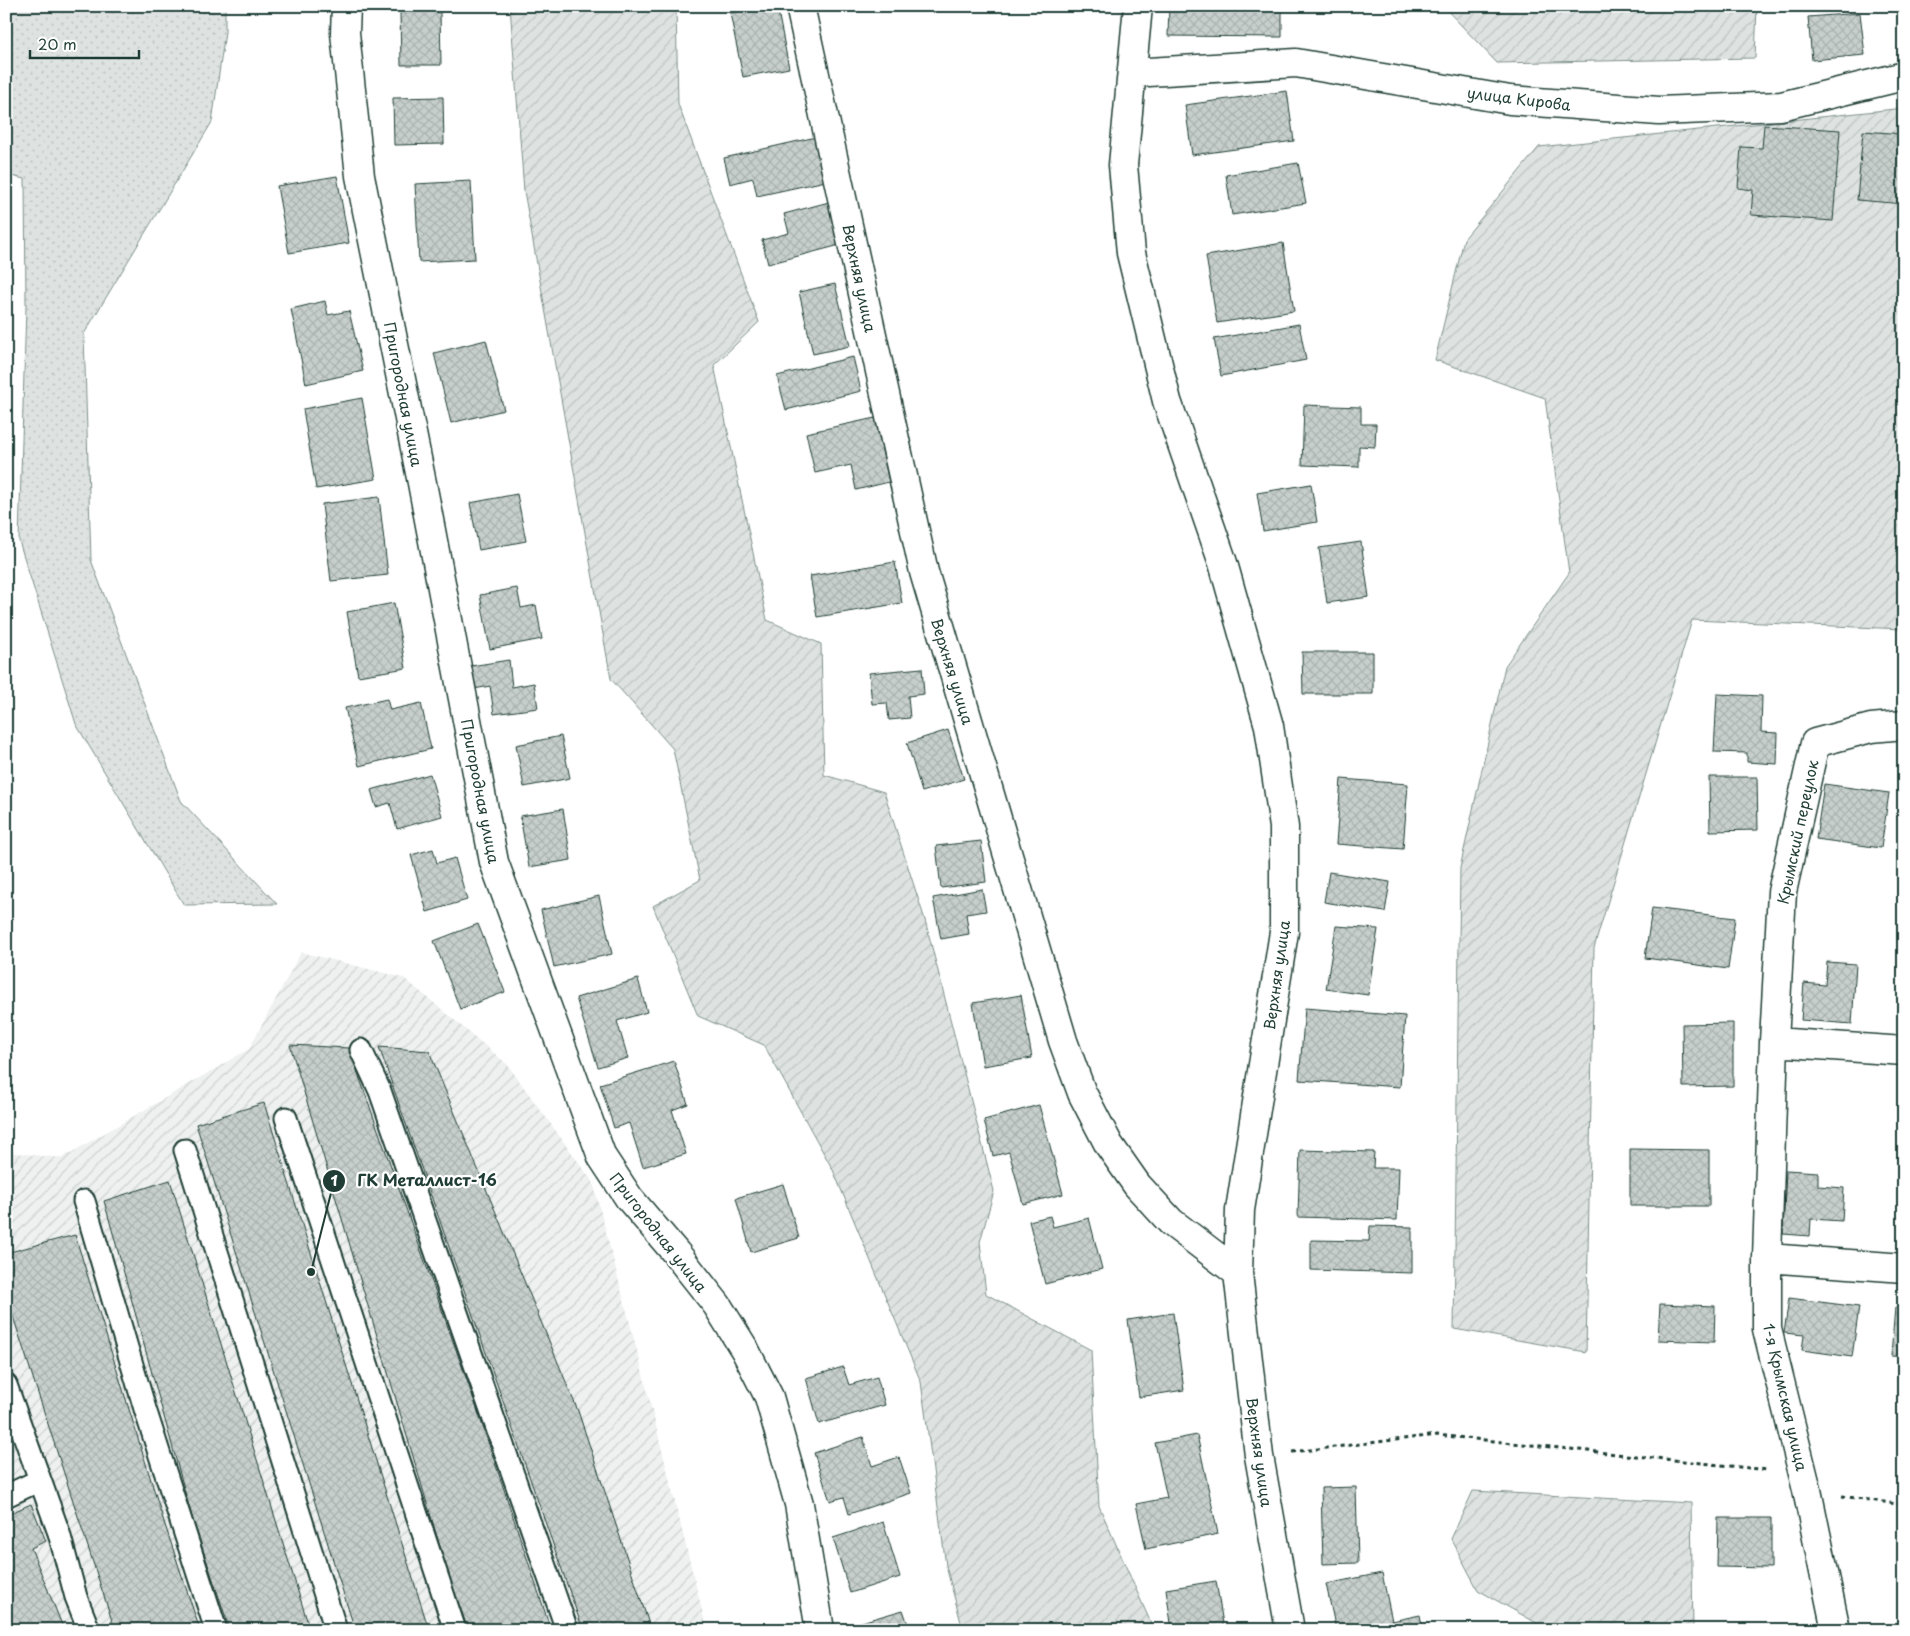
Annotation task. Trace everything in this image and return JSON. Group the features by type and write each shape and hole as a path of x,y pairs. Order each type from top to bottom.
{"street":[{"name":"Пригородная улица","path":"346,6 346,33 360,176 420,473 494,862 602,1157 629,1198 717,1305 745,1350 769,1397 799,1504 820,1630"},
{"name":"Верхняя улица","path":"800,6 924,572 1064,1041 1082,1093 1109,1145 1137,1185 1171,1222 1238,1273"},
{"name":"Верхняя улица","path":"1138,6 1126,117 1123,165 1131,253 1167,401 1222,563 1269,726 1284,827 1284,932 1240,1210 1238,1273 1260,1456 1290,1630"},
{"name":"улица Кирова","path":"1132,73 1296,63 1510,100 1659,111 1781,106 1904,76"},
{"name":"Крымский переулок","path":"1774,1042 1782,892 1815,743 1872,728 1904,725"},
{"path":"1774,1042 1904,1051"},
{"name":"1-я Крымская улица","path":"1774,1042 1767,1258 1767,1329 1805,1482 1836,1630"},
{"path":"1767,1258 1904,1268"}],"lane":[{"path":"361,1050 380,1091 568,1630"},
{"path":"286,1118 455,1630"},
{"path":"185,1150 336,1630"},
{"path":"84,1201 145,1410 216,1630"},
{"path":"6,1385 59,1533 76,1597 89,1630"},
{"path":"6,1496 40,1480"}],"path":[{"path":"1260,1456 1437,1435 1805,1482 1904,1505"}],"shaded area":[{"path":"6,6 225,6 225,32 212,122 84,334 91,560 181,801 277,904 184,905 76,724 19,541 26,307 25,179 6,175"},
{"path":"510,6 676,6 678,104 759,322 714,365 767,620 821,644 824,775 884,792 925,920 994,1191 980,1242 986,1294 1091,1350 1099,1506 1154,1630 963,1630 946,1566 921,1382 833,1170 764,1045 698,1016 653,906 700,880 673,749 611,679 524,191"},
{"path":"1443,6 1757,6 1755,58 1497,63"},
{"path":"1904,108 1904,629 1692,620 1594,948 1586,1352 1454,1329 1460,868 1505,666 1569,573 1545,398 1435,360 1464,239 1539,147"},
{"path":"301,952 404,978 507,1064 593,1182 707,1630 6,1630 6,1152 62,1158 249,1049"},
{"path":"1473,1491 1691,1503 1693,1630 1549,1630 1478,1590 1451,1539"}],"building":[{"path":"764,6 777,6 789,68 743,77 730,13"},
{"path":"1169,6 1282,6 1282,37 1168,36"},
{"path":"1873,6 1904,6 1904,8 1873,9"},
{"path":"440,12 441,65 401,65 400,13"},
{"path":"1860,13 1865,55 1812,60 1808,17"},
{"path":"1287,91 1294,141 1192,155 1185,105"},
{"path":"443,97 444,144 394,145 393,98"},
{"path":"1764,125 1840,130 1833,221 1751,215 1753,190 1738,188 1741,147 1762,148"},
{"path":"1863,131 1904,134 1904,204 1857,200"},
{"path":"816,137 826,181 757,196 753,178 730,184 724,158"},
{"path":"1298,163 1306,203 1232,215 1226,175"},
{"path":"337,176 349,243 289,253 277,186"},
{"path":"471,181 475,259 419,262 415,184"},
{"path":"829,202 840,245 768,264 762,240 789,233 784,214"},
{"path":"1283,243 1294,311 1217,323 1206,256"},
{"path":"835,284 850,346 813,354 799,292"},
{"path":"325,301 328,315 349,311 363,371 306,384 291,309"},
{"path":"1299,324 1306,360 1221,376 1214,339"},
{"path":"486,340 504,410 451,423 434,353"},
{"path":"853,357 861,391 786,410 777,376"},
{"path":"362,398 376,479 316,489 303,409"},
{"path":"1304,405 1361,407 1361,424 1376,424 1375,447 1359,446 1359,467 1302,465"},
{"path":"875,418 889,482 856,490 851,465 815,473 806,433"},
{"path":"1311,484 1317,522 1263,531 1257,493"},
{"path":"517,494 526,541 479,550 470,503"},
{"path":"379,497 388,575 331,581 322,504"},
{"path":"1361,542 1369,597 1327,603 1319,548"},
{"path":"895,562 902,603 817,617 810,576"},
{"path":"517,588 521,608 536,605 542,639 490,649 480,595"},
{"path":"394,603 406,668 358,676 347,612"},
{"path":"1302,652 1373,652 1373,694 1303,694"},
{"path":"509,660 512,687 534,683 538,708 494,714 490,686 474,689 471,666"},
{"path":"922,668 924,694 908,696 910,718 889,720 887,703 872,704 869,673"},
{"path":"1717,694 1762,696 1761,732 1778,733 1777,764 1747,762 1747,753 1714,752"},
{"path":"387,699 390,710 421,703 431,749 359,766 345,708"},
{"path":"948,730 964,779 922,792 907,743"},
{"path":"561,736 570,778 524,787 516,745"},
{"path":"430,774 442,816 397,829 390,803 376,807 371,790"},
{"path":"1709,777 1757,777 1758,830 1710,831"},
{"path":"1341,779 1408,784 1403,849 1336,844"},
{"path":"1824,784 1889,793 1881,848 1816,839"},
{"path":"563,809 571,860 529,867 520,816"},
{"path":"981,841 986,882 941,888 936,846"},
{"path":"433,849 437,863 455,858 467,900 427,912 411,855"},
{"path":"1329,872 1390,882 1385,912 1324,902"},
{"path":"982,889 986,911 966,914 969,934 941,939 933,898"},
{"path":"599,896 612,954 554,967 541,910"},
{"path":"1652,908 1735,918 1728,969 1645,958"},
{"path":"478,924 505,992 460,1009 434,941"},
{"path":"1336,926 1378,929 1368,995 1326,989"},
{"path":"1827,962 1856,964 1852,1024 1801,1020 1804,983 1825,985"},
{"path":"638,979 647,1012 617,1021 628,1058 598,1067 576,998"},
{"path":"1021,995 1032,1058 983,1066 973,1003"},
{"path":"1305,1008 1405,1016 1400,1087 1299,1080"},
{"path":"1733,1023 1733,1086 1683,1087 1682,1024"},
{"path":"290,1045 349,1048 475,1403 551,1630 468,1630 447,1570"},
{"path":"379,1047 429,1051 578,1411 651,1630 583,1630"},
{"path":"674,1061 688,1104 672,1110 686,1154 643,1167 629,1123 614,1128 600,1084"},
{"path":"264,1103 429,1630 355,1630 196,1124"},
{"path":"1039,1105 1063,1194 1023,1204 1009,1152 993,1156 984,1120"},
{"path":"1630,1149 1709,1150 1709,1206 1630,1206"},
{"path":"1300,1150 1374,1152 1373,1168 1399,1168 1397,1220 1298,1217"},
{"path":"1786,1170 1818,1172 1818,1186 1844,1188 1842,1221 1811,1219 1810,1236 1783,1234"},
{"path":"170,1180 310,1630 230,1630 192,1517 104,1201"},
{"path":"783,1184 799,1238 751,1252 736,1198"},
{"path":"1050,1216 1053,1227 1089,1218 1102,1269 1045,1284 1029,1221"},
{"path":"1370,1226 1412,1227 1412,1273 1311,1270 1311,1240 1369,1241"},
{"path":"75,1235 164,1522 200,1630 115,1630 6,1295 6,1253"},
{"path":"1789,1298 1859,1307 1852,1357 1802,1350 1804,1335 1784,1333"},
{"path":"1660,1304 1715,1306 1714,1342 1658,1340"},
{"path":"1895,1307 1904,1308 1904,1357 1891,1356"},
{"path":"1173,1313 1184,1390 1139,1397 1128,1320"},
{"path":"843,1367 849,1385 877,1377 885,1405 819,1424 806,1378"},
{"path":"1197,1435 1218,1534 1146,1549 1136,1504 1167,1498 1155,1443"},
{"path":"863,1437 872,1466 899,1457 911,1493 849,1514 844,1497 830,1501 814,1453"},
{"path":"1356,1487 1358,1563 1323,1564 1321,1488"},
{"path":"31,1504 46,1541 31,1548 64,1630 6,1630 6,1515"},
{"path":"1718,1518 1771,1518 1771,1568 1717,1567"},
{"path":"883,1522 900,1577 850,1593 833,1538"},
{"path":"1382,1573 1392,1621 1420,1615 1423,1630 1336,1630 1326,1584"},
{"path":"1216,1581 1224,1630 1172,1630 1166,1589"},
{"path":"903,1610 910,1630 853,1630 851,1625"}],"place":[{"name":"ГК Металлист-16","path":"311,1272"}]}
